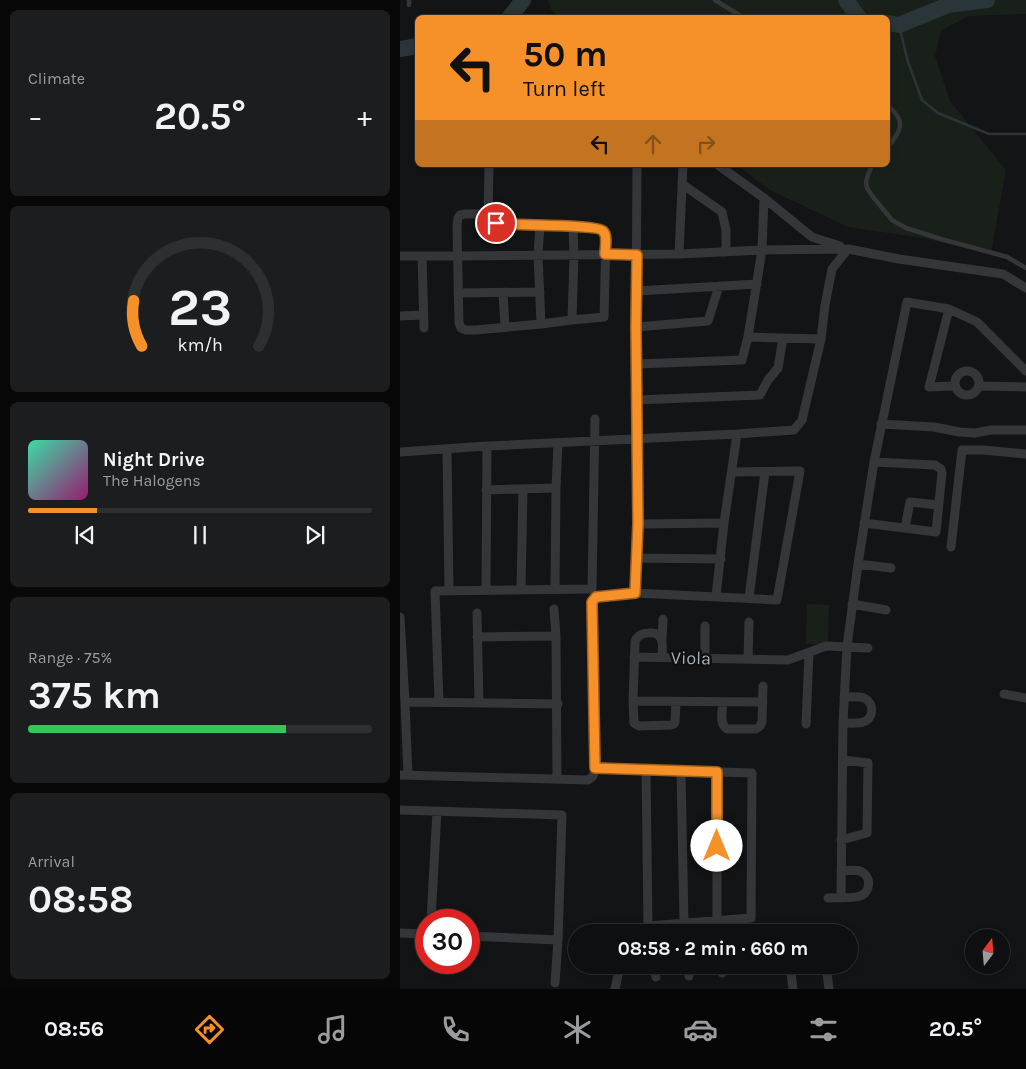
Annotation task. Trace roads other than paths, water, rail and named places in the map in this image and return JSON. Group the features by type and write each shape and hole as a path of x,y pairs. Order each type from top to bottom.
{"street":[{"path":"635,593 638,524 637,167"},
{"path":"679,254 683,167"},
{"path":"721,167 764,198 812,237 848,248 899,259 1003,274 1026,288"},
{"path":"488,214 465,214 460,215 458,218 458,293 459,323 461,328 466,330 604,317 606,239 604,232 599,229 496,223 490,220 488,214 489,168"},
{"path":"682,184 722,212 726,230 726,252"},
{"path":"637,364 742,360 748,337 762,250 764,198"},
{"path":"540,225 538,255 541,324"},
{"path":"572,320 573,227"},
{"path":"400,256 637,255 848,248"},
{"path":"400,452 794,430 802,420 821,339 832,269 848,248"},
{"path":"422,256 424,328"},
{"path":"637,290 757,284"},
{"path":"636,327 708,321 719,286"},
{"path":"458,293 540,292"},
{"path":"503,293 505,327"},
{"path":"841,897 843,723 847,646 874,462 907,302 949,309 977,322 1026,371"},
{"path":"949,309 929,388 954,386"},
{"path":"400,316 424,315"},
{"path":"748,337 821,339"},
{"path":"637,400 760,395 768,380 778,368 782,338"},
{"path":"966,371 973,373 978,379 979,386 974,394 966,396 954,386 958,374 966,371"},
{"path":"979,386 1026,387"},
{"path":"439,702 436,591 592,589 595,420"},
{"path":"881,424 934,427 975,433 991,430 1026,430"},
{"path":"716,596 737,434"},
{"path":"555,589 558,443"},
{"path":"486,590 487,446"},
{"path":"447,449 449,591"},
{"path":"951,547 962,450 1026,454"},
{"path":"864,523 936,532 941,469 935,465 874,462"},
{"path":"400,617 405,702 404,775 588,780 592,778 595,768 592,602 596,597 635,593 777,600 800,472 732,472"},
{"path":"749,598 765,472"},
{"path":"486,490 556,488"},
{"path":"521,590 523,490"},
{"path":"905,528 910,502 938,505"},
{"path":"638,524 724,523"},
{"path":"637,558 720,559"},
{"path":"858,564 890,568"},
{"path":"852,604 886,610"},
{"path":"554,609 558,704 557,778"},
{"path":"477,613 479,703"},
{"path":"662,657 663,619"},
{"path":"748,659 749,622"},
{"path":"705,626 705,658"},
{"path":"662,641 660,636 656,634 642,634 636,640 633,721 639,726 671,726 675,722 676,702"},
{"path":"477,637 556,636"},
{"name":"Viola","path":"634,657 788,660 826,646 868,648"},
{"path":"806,724 808,653"},
{"path":"723,703 722,724 724,728 756,729 762,722 763,686"},
{"path":"1004,694 1026,698"},
{"path":"843,723 865,722 872,712 870,704 864,698 844,697"},
{"path":"633,701 763,702"},
{"path":"405,702 558,704"},
{"path":"841,840 867,833 868,763 843,760"},
{"path":"595,768 646,769 681,770 752,773 751,918 648,926 646,769"},
{"path":"681,770 684,923"},
{"path":"717,772 717,921"},
{"path":"400,810 562,815 555,983"},
{"path":"432,909 437,811"},
{"path":"828,898 859,896 866,891 869,884 866,876 859,871 841,871"},
{"path":"400,933 415,934"},
{"path":"480,936 558,940"},
{"path":"615,989 618,974"},
{"path":"655,974 656,978"},
{"path":"791,974 793,989"},
{"path":"827,974 829,989"}],"lane":[{"path":"715,0 739,15"},
{"path":"890,108 898,116 900,127 897,136 890,145"},
{"path":"871,167 866,182 868,188 892,220 906,228 1006,257 1026,268"}],"waterway":[{"path":"511,15 523,0"},
{"path":"846,0 857,15"},
{"path":"890,23 899,25 948,5 987,0"},
{"path":"899,25 908,62 922,100 938,113 989,134 1026,134"},
{"path":"400,49 415,46"}]}
